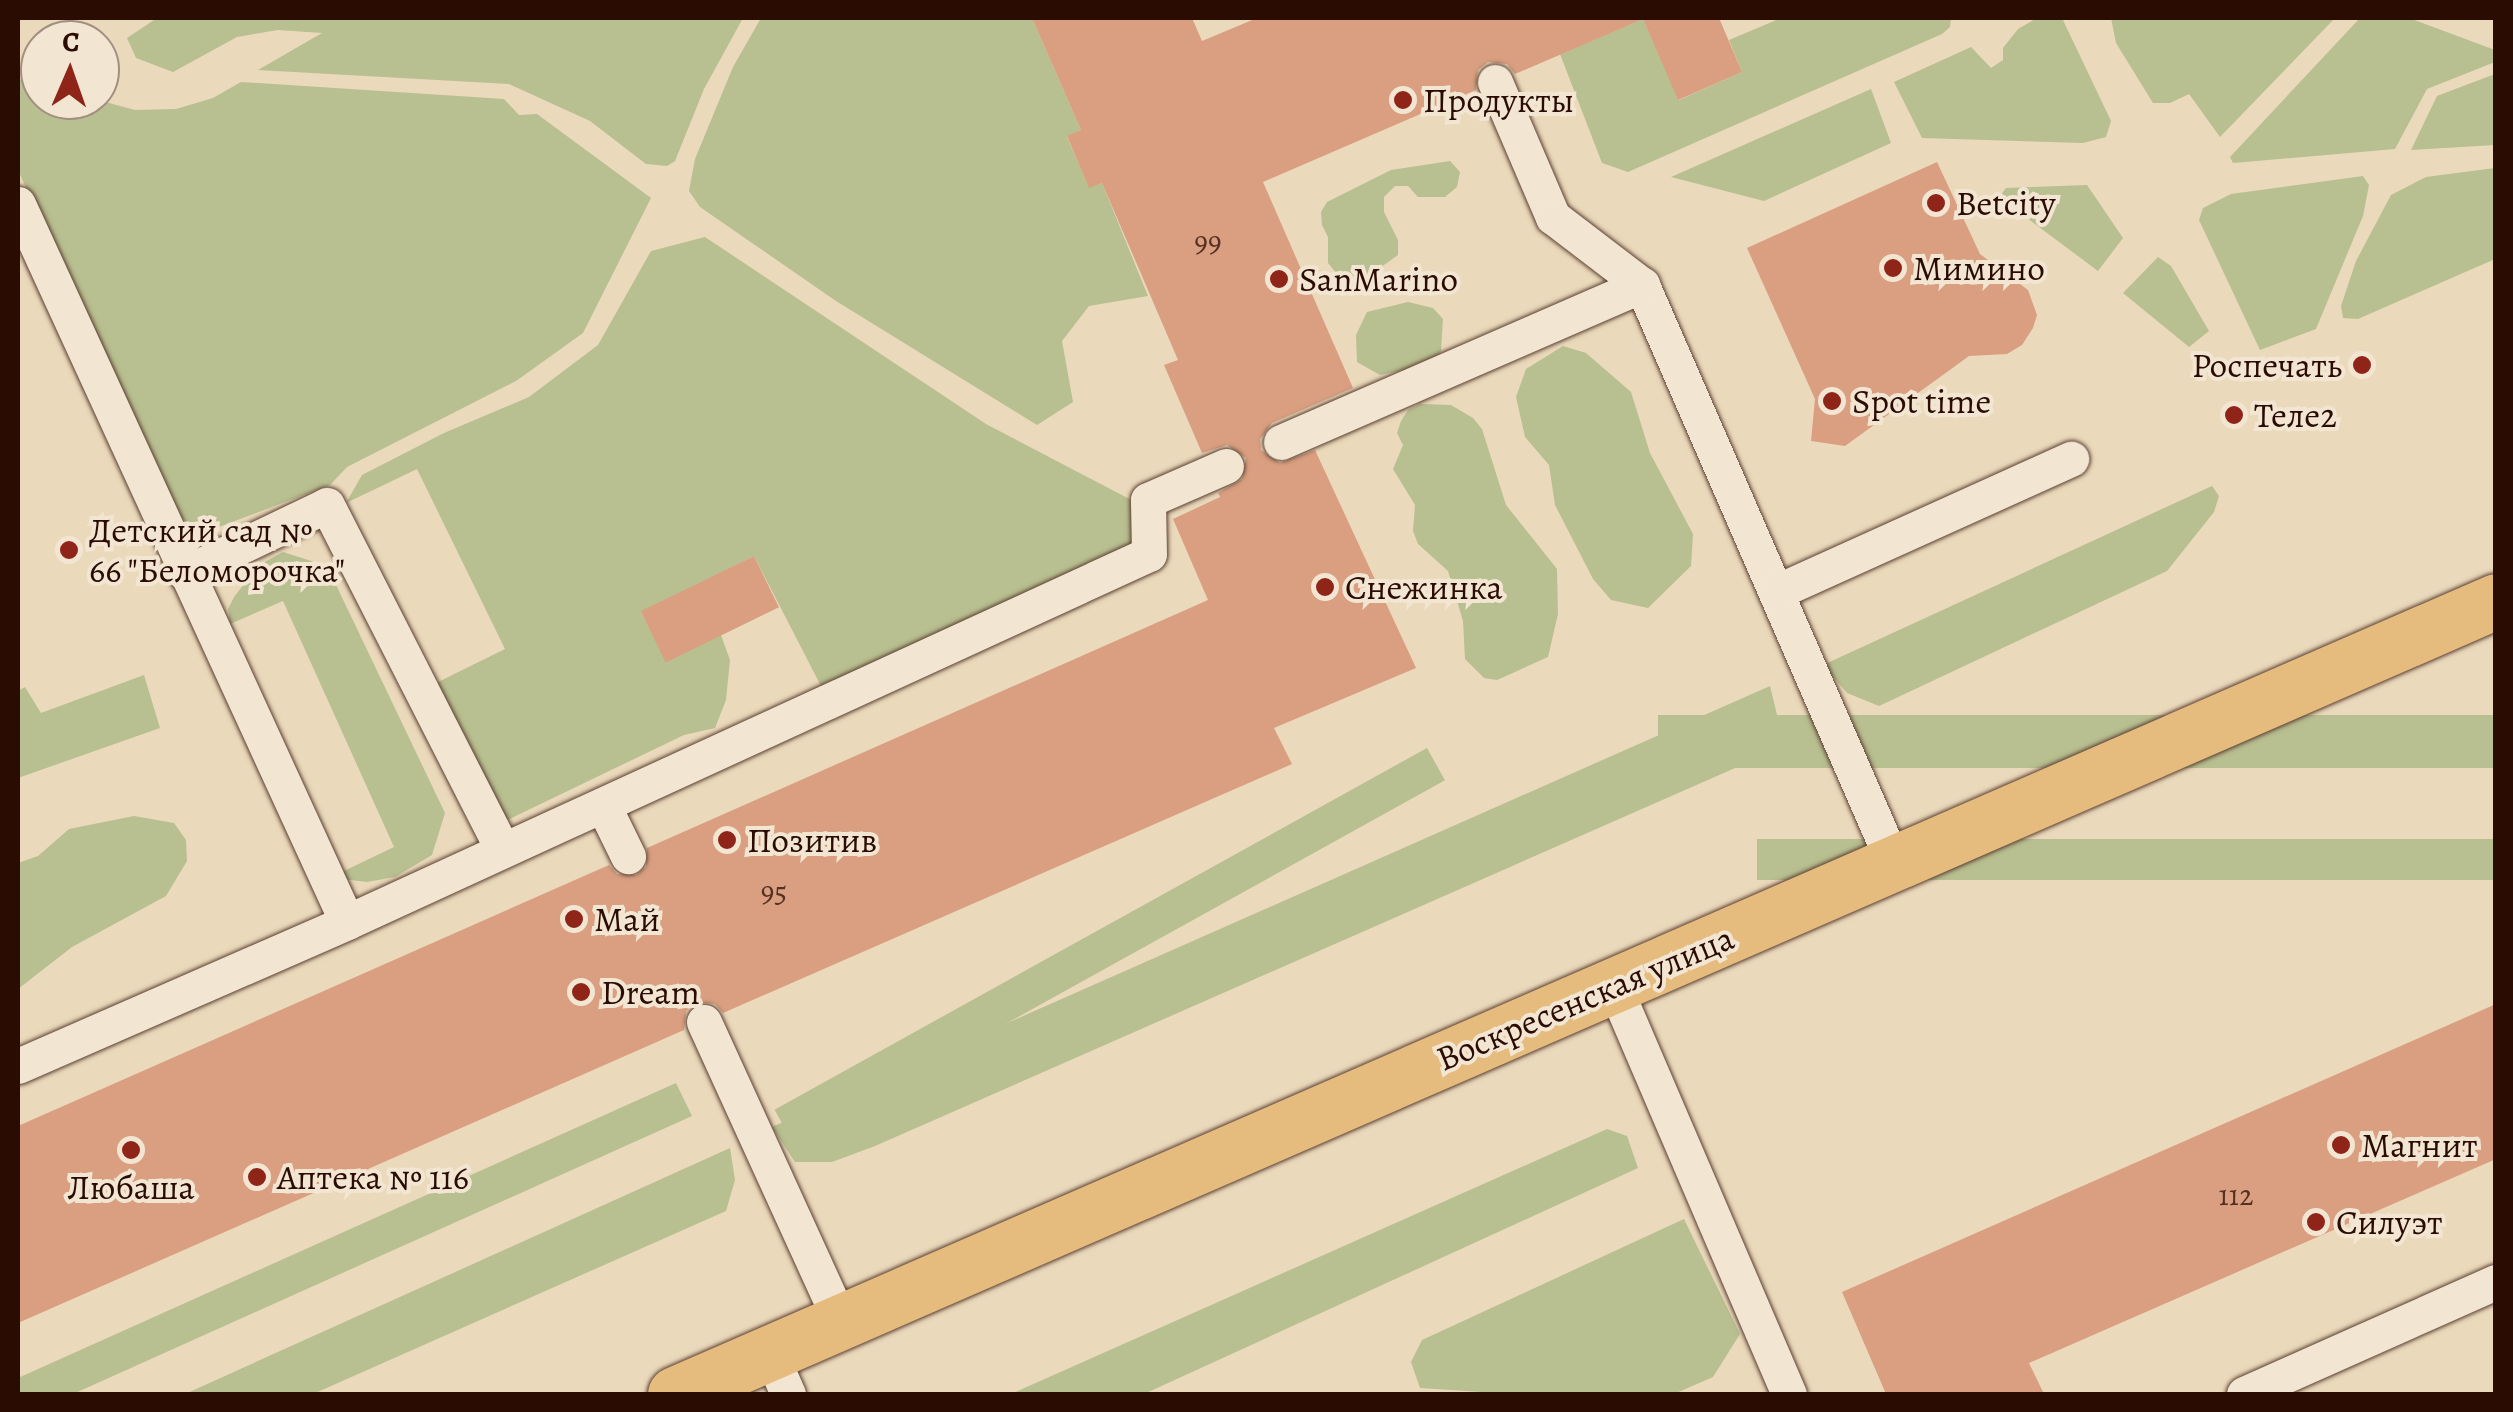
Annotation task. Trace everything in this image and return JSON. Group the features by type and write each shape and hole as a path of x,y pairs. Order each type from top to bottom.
{"main road":[{"name":"Воскресенская улица","path":"674,1394 779,1374 841,1322 2496,601"}],"lane":[{"path":"1495,82 1553,217 1642,285 1894,864"},
{"path":"18,204 347,922"},
{"path":"1281,442 1642,285"},
{"path":"1776,592 2071,459"},
{"path":"18,1066 347,922 1148,554 1148,500 1226,466"},
{"path":"185,573 327,505 504,850"},
{"path":"603,804 628,856"},
{"path":"1614,986 1787,1394"},
{"path":"704,1022 841,1322"},
{"path":"2244,1394 2496,1282"}],"green space":[{"path":"157,18 743,18 704,89 675,161 667,166 646,164 590,121 509,84 258,70 322,33 278,30 237,37 173,72 136,58 127,38"},
{"path":"761,18 1032,18 1081,130 1067,137 1089,187 1102,183 1148,296 1089,306 1062,341 1073,402 1037,425 836,301 700,207 689,191 695,159 733,67"},
{"path":"1781,18 1951,18 1950,27 1942,34 1628,172 1602,163 1560,54 1643,19 1679,100 1742,72 1729,40"},
{"path":"2037,18 2062,18 2111,121 2106,137 2083,143 1922,138 1894,82 1971,47 1991,68 2003,60 2003,48 2018,29"},
{"path":"2111,18 2335,18 2220,137 2189,94 2170,103 2153,103 2116,43"},
{"path":"2360,18 2409,18 2495,50 2495,62 2427,89 2395,149 2233,163 2230,157"},
{"path":"2495,74 2495,145 2411,150 2437,96"},
{"path":"18,79 20,120 120,120 120,106 135,110 176,109 213,98 241,82 504,99 519,115 537,114 651,198 583,333 516,381 347,467 330,485 206,532 195,531 171,507 18,170"},
{"path":"1871,89 1891,143 1764,201 1671,177"},
{"path":"1450,161 1460,172 1457,187 1445,197 1418,197 1408,186 1395,186 1384,197 1384,212 1398,240 1398,255 1363,280 1337,274 1328,263 1328,237 1322,225 1321,212 1327,202 1391,170"},
{"path":"2495,168 2495,259 2358,319 2343,318 2341,306 2356,261 2391,195 2426,177"},
{"path":"2363,176 2369,185 2363,216 2316,329 2260,350 2199,220 2203,208 2231,194"},
{"path":"2087,185 2123,238 2098,271 1999,197 2006,188"},
{"path":"705,237 986,424 1139,504 1137,548 823,690 754,556 641,612 666,661 721,635 730,660 726,700 715,728 684,735 501,823 434,684 505,649 417,469 346,503 362,475 444,433 529,397 598,345 651,251"},
{"path":"2158,257 2171,266 2209,331 2189,347 2123,293"},
{"path":"1408,302 1433,308 1443,319 1441,351 1434,364 1380,375 1357,362 1356,335 1367,312"},
{"path":"1563,346 1586,353 1631,392 1650,453 1693,534 1691,566 1648,608 1611,600 1593,579 1555,505 1549,465 1525,437 1516,397 1526,369"},
{"path":"1420,404 1451,405 1473,418 1482,429 1506,505 1557,569 1558,614 1548,657 1497,680 1484,678 1465,659 1463,621 1448,571 1418,544 1413,531 1415,505 1393,469 1403,445 1397,433 1401,421 1408,410"},
{"path":"2212,486 2219,496 2214,512 2167,571 1879,706 1847,693 1823,665"},
{"path":"283,552 327,566 445,813 432,855 395,877 367,882 342,879 342,872 394,847 283,601 230,624 228,609 234,597 259,565"},
{"path":"144,675 160,728 18,778 18,691 25,687 41,713"},
{"path":"1770,686 1779,723 1767,754 875,1146 832,1162 795,1162 772,1127"},
{"path":"1658,715 2495,715 2495,768 1658,768"},
{"path":"1427,748 1445,780 792,1142 775,1110"},
{"path":"134,816 174,823 186,840 187,861 166,896 72,947 18,989 18,863 38,856 69,829"},
{"path":"1757,839 2495,839 2495,880 1757,880"},
{"path":"676,1083 692,1116 73,1394 18,1394 18,1378"},
{"path":"1607,1129 1627,1136 1638,1168 1144,1394 1011,1394"},
{"path":"730,1148 735,1180 726,1211 313,1394 185,1394"},
{"path":"1684,1219 1740,1334 1713,1377 1674,1394 1512,1394 1420,1388 1411,1362 1422,1340"}],"building":[{"path":"1032,18 1192,18 1202,41 1257,18 1719,18 1742,72 1678,100 1643,19 1515,74 1507,64 1488,62 1478,70 1476,90 1263,182 1353,388 1272,423 1260,439 1261,450 1280,463 1315,450 1416,668 1274,728 1292,764 723,1013 715,1004 696,1002 686,1011 684,1030 18,1323 18,1126 609,865 617,874 636,875 646,867 647,848 1208,600 1173,519 1220,497 1218,493 1242,479 1246,458 1227,445 1202,453 1164,365 1178,360 1102,183 1089,188 1067,136 1081,130"},
{"path":"1937,162 1980,254 2028,290 2037,315 2033,328 2022,345 2007,354 1969,356 1845,446 1811,441 1815,399 1747,248"},
{"path":"754,556 779,607 666,662 641,611"},
{"path":"2496,1004 2496,1159 2029,1363 2044,1394 1886,1394 1842,1292"}],"place":[{"name":"Продукты","path":"1403,100"},
{"name":"Betcity","path":"1936,203"},
{"name":"Мимино","path":"1893,268"},
{"name":"SanMarino","path":"1279,279"},
{"name":"Роспечать","path":"2362,365"},
{"name":"Spot time","path":"1832,401"},
{"name":"Теле2","path":"2234,415"},
{"name":"Детский сад № 66 \"Беломорочка\"","path":"69,550"},
{"name":"Снежинка","path":"1325,587"},
{"name":"Позитив","path":"727,840"},
{"name":"Май","path":"574,919"},
{"name":"Dream","path":"581,992"},
{"name":"Магнит","path":"2341,1145"},
{"name":"Любаша","path":"131,1150"},
{"name":"Аптека № 116","path":"257,1177"},
{"name":"Силуэт","path":"2316,1222"}]}
